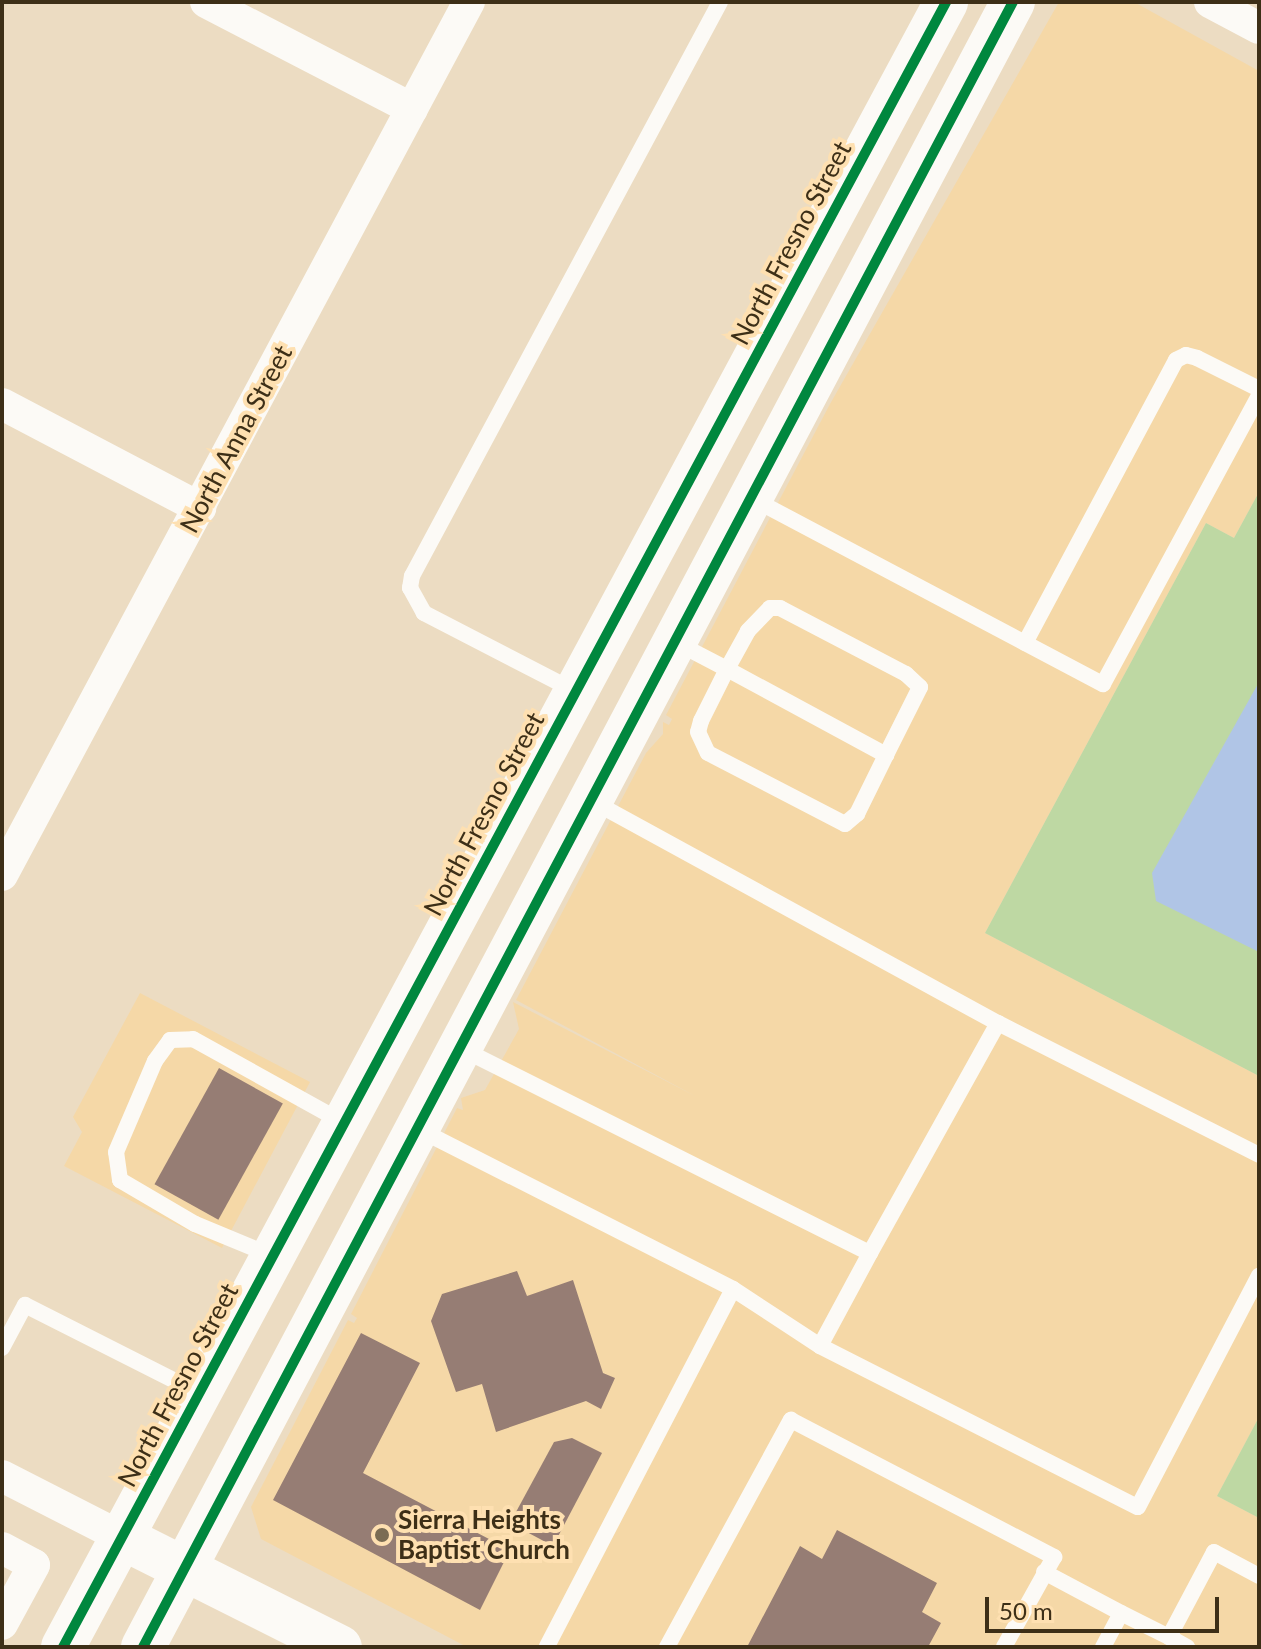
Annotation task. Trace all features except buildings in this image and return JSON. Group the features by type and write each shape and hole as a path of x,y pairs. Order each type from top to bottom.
{"main road":[{"name":"North Fresno Street","path":"63,1647 946,2"},
{"path":"143,1647 187,1569 415,1127 672,640 1013,2"},
{"path":"457,1047 447,1006 456,972 555,782 576,730 575,691"},
{"path":"121,1537 340,1647"}],"street":[{"path":"206,2 412,109"},
{"name":"North Anna Street","path":"2,875 469,2"},
{"path":"1210,2 1259,28"},
{"path":"2,404 200,508"},
{"path":"2,1476 121,1537"},
{"path":"2,1548 34,1565 2,1624"}],"lane":[{"path":"575,691 424,613 410,588 412,576 720,2"},
{"path":"1025,643 1176,360 1186,355 1197,358 1259,389"},
{"path":"748,497 1103,684 1259,396"},
{"path":"770,608 780,608 915,680 918,696 857,814 845,824 708,753 698,732 727,669 755,621 770,608"},
{"path":"672,640 886,755"},
{"path":"588,799 998,1023 1259,1155"},
{"path":"820,1346 998,1023"},
{"path":"271,1256 195,1224 120,1180 116,1152 155,1061 170,1040 193,1039 343,1122"},
{"path":"457,1047 870,1253"},
{"path":"415,1127 733,1289 820,1346 1138,1507 1259,1276"},
{"path":"547,1647 733,1289"},
{"path":"2,1348 25,1305 198,1393"},
{"path":"667,1647 791,1420 1054,1557 1004,1647"},
{"path":"1169,1637 1214,1552 1259,1576"},
{"path":"1044,1572 1187,1647"},
{"path":"1103,1647 1121,1613"}],"shaded area":[{"path":"1059,2 1134,2 1259,71 1259,492 1234,538 1206,523 985,933 1259,1076 1259,1417 1217,1496 1259,1518 1259,1647 467,1647 261,1539 251,1507 348,1320 354,1323 357,1318 351,1314 457,1108 463,1110 461,1098 485,1090 519,1029 513,1002 697,1097 516,1000 646,753 663,734 663,722 669,725 672,719 666,715 830,404"},
{"path":"140,993 310,1082 222,1248 64,1166 82,1132 73,1117"}],"green space":[{"path":"1259,492 1259,1076 985,933 1206,523 1234,538"},
{"path":"1259,1417 1259,1518 1217,1496"}],"water":[{"path":"1259,682 1259,952 1156,901 1152,873"}],"cycle path":[{"path":"63,1647 946,2"},
{"path":"143,1647 1013,2"}],"place":[{"name":"Sierra Heights Baptist Church","path":"382,1535"}]}
